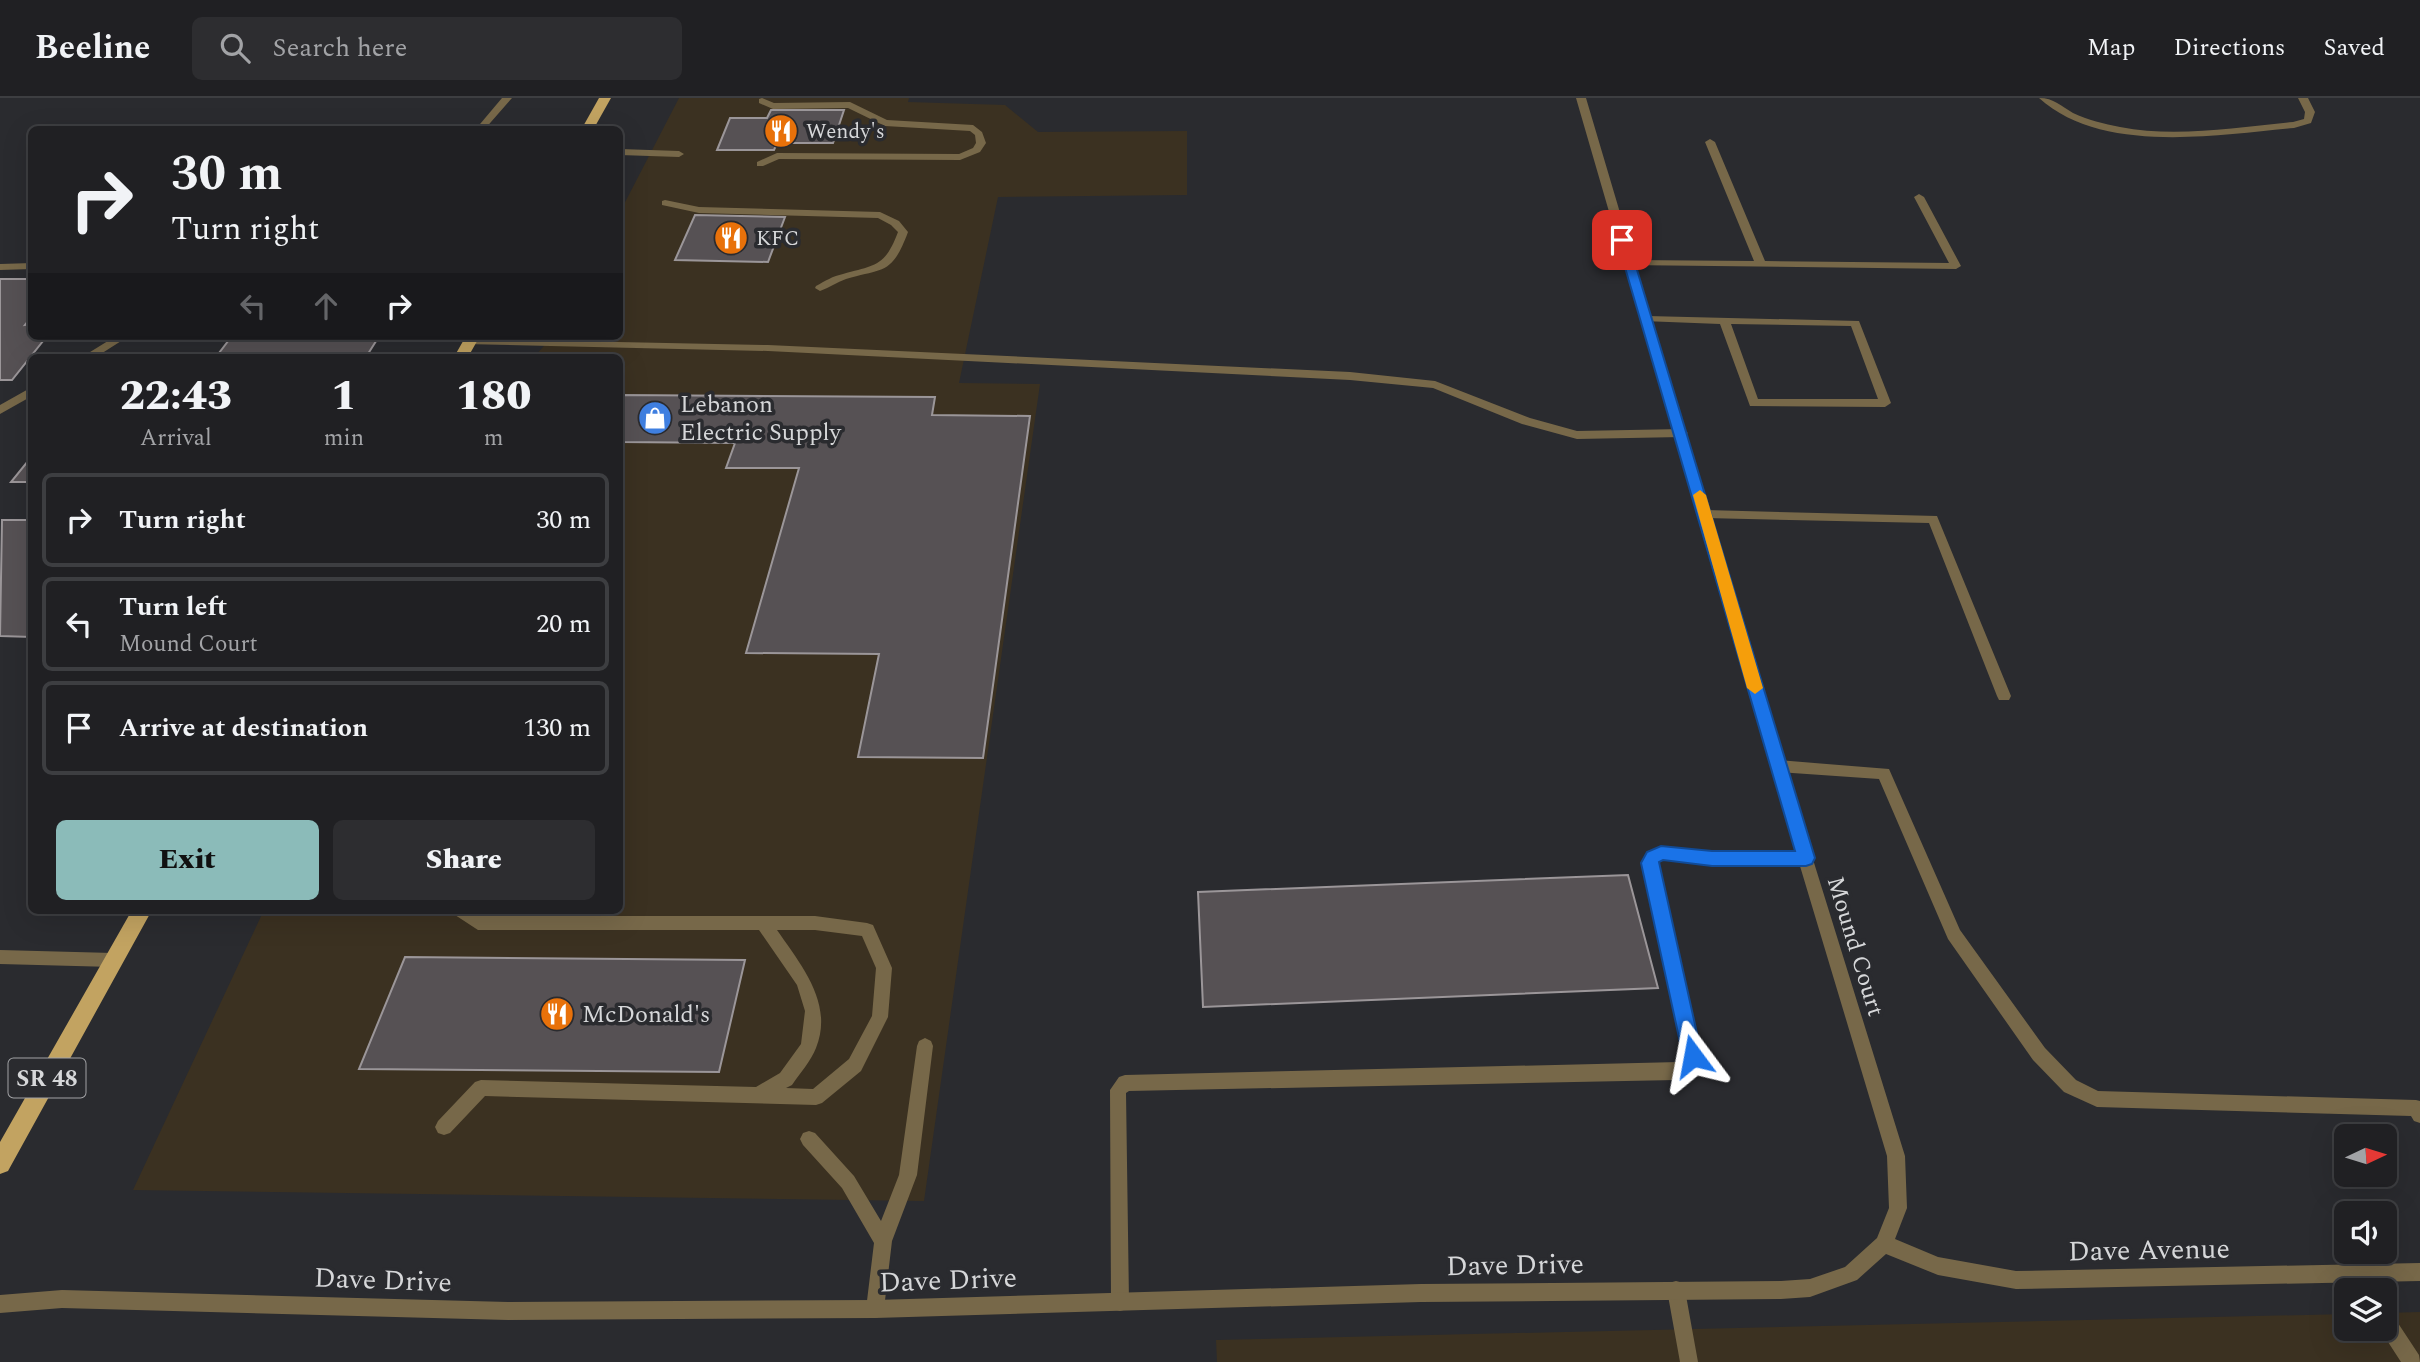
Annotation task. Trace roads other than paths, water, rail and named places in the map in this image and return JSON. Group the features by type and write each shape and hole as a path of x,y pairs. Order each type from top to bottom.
{"main road":[{"path":"589,126 605,98"},
{"name":"SR 48","path":"0,1163 140,914"}],"street":[{"path":"483,126 507,98"},
{"name":"Mound Court","path":"1581,98 1682,433 1777,766 1896,1156 1898,1208 1884,1244"},
{"path":"2044,98 2096,124 2124,130 2181,133 2294,125 2308,121 2310,112 2302,98"},
{"path":"760,164 777,156 960,157 977,150 981,143 979,134 973,128 885,123 850,105 773,106 762,100"},
{"path":"1710,142 1761,265"},
{"path":"623,152 679,153"},
{"path":"1629,263 1956,266 1919,197"},
{"path":"665,204 699,211 880,215 895,223 903,232 889,263 873,272 843,276 820,288"},
{"path":"0,267 28,266"},
{"path":"1647,319 1724,320 1855,323 1885,402 1754,403 1724,320"},
{"path":"93,354 117,340"},
{"path":"504,340 768,348 1350,376 1435,386 1526,421 1577,435 1682,433"},
{"path":"0,410 28,393"},
{"path":"1705,514 1933,519 2004,696"},
{"path":"1777,766 1884,773 1954,934 2039,1054 2070,1086 2098,1099 2416,1108 2420,1115"},
{"path":"1120,1302 1118,1090 1125,1083 1676,1072 1685,1068 1693,1056 1650,863 1653,857 1661,853 1712,859 1806,858"},
{"path":"444,1127 481,1088 816,1097 855,1065 880,1017 884,968 867,930 815,923 478,923 466,914"},
{"path":"758,1096 786,1079 809,1046 813,1011 804,982 763,923"},
{"path":"0,957 113,960"},
{"path":"875,1309 883,1241 908,1175 925,1046"},
{"path":"809,1139 848,1182 883,1241"},
{"name":"Dave Avenue","path":"1884,1244 1938,1266 2016,1280 2420,1272"},
{"name":"Dave Drive","path":"0,1304 62,1299 508,1311 875,1309 1421,1293 1810,1288 1851,1274 1884,1244"},
{"path":"2354,1273 2357,1278"},
{"path":"1676,1290 1689,1362"},
{"path":"2397,1339 2412,1362"}],"place":[{"name":"Wendy's","path":"781,131"},
{"name":"KFC","path":"731,238"},
{"name":"Lebanon Electric Supply","path":"655,418"},
{"name":"McDonald's","path":"557,1014"}]}
